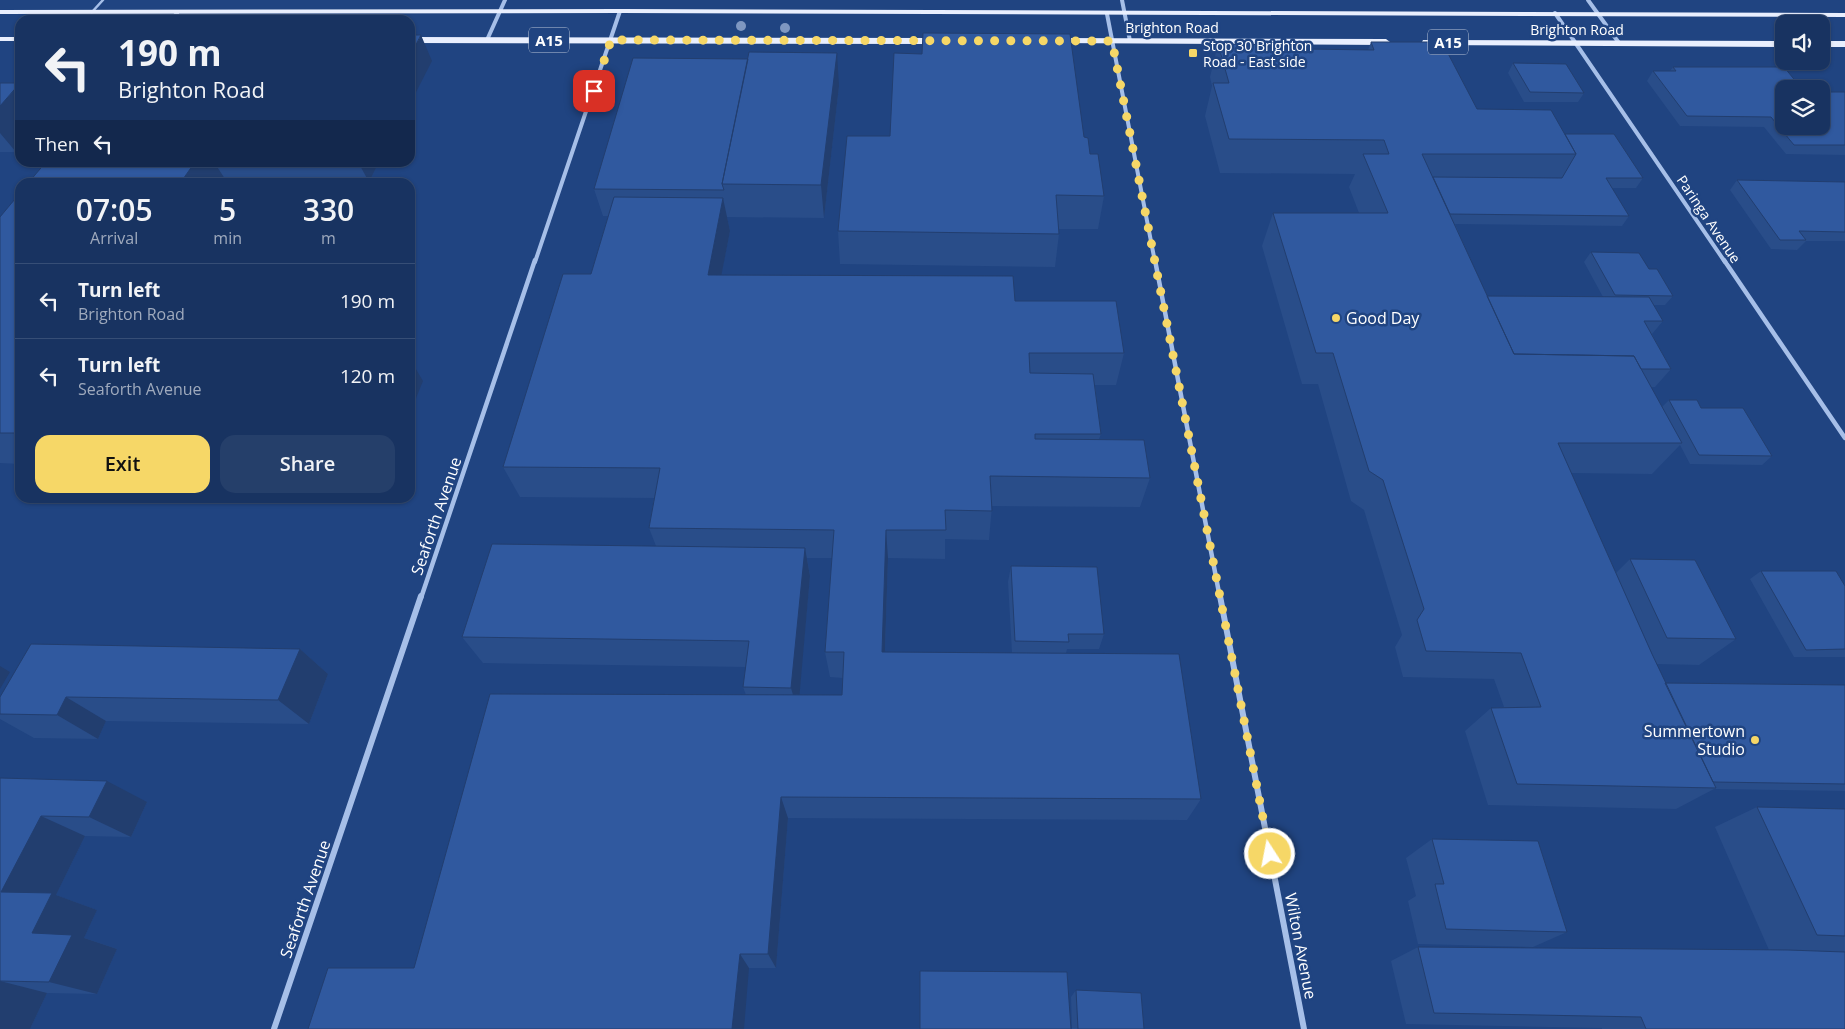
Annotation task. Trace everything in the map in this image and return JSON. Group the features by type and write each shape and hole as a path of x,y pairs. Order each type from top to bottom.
{"main road":[{"name":"Brighton Road","path":"0,12 177,13 620,10 1107,14 1555,13 1845,15"},
{"path":"0,39 15,39"},
{"name":"A15","path":"415,40 945,40"},
{"name":"Brighton Road","path":"1044,41 1397,42"},
{"name":"Brighton Road","path":"1417,42 1775,44"},
{"path":"1830,44 1845,44"}],"street":[{"path":"486,40 505,0"},
{"path":"1122,0 1130,41"},
{"path":"1588,0 1619,43"},
{"name":"Seaforth Avenue","path":"274,1029 620,10"},
{"name":"Paringa Avenue","path":"1555,13 1845,438"},
{"name":"Wilton Avenue","path":"1107,14 1304,1029"}],"lane":[{"path":"92,12 104,0"}],"building":[{"path":"923,33 1070,34 1084,137 1088,138 1090,154 1098,154 1104,196 1056,195 1059,234 838,231 847,136 890,136 894,53 922,54"},
{"path":"415,35 421,35 415,46"},
{"path":"1371,42 1442,42 1477,109 1551,110 1576,154 1422,154 1514,354 1634,356 1682,443 1558,443 1652,654 1716,788 1517,784 1491,708 1541,707 1521,653 1426,651 1417,620 1424,609 1383,480 1369,471 1333,353 1316,353 1273,213 1388,213 1363,154 1389,154 1384,140 1229,139 1213,83 1229,83 1218,44 1303,45 1304,49 1374,50"},
{"path":"749,52 837,53 821,185 722,184"},
{"path":"633,58 748,59 722,184 724,190 594,189"},
{"path":"1513,63 1566,64 1584,93 1530,92"},
{"path":"1673,67 1775,67 1775,70 1786,70 1795,80 1775,80 1775,122 1771,117 1687,116 1653,71 1676,71"},
{"path":"0,83 15,83 15,89 0,106"},
{"path":"1830,92 1845,92 1845,145 1794,145 1786,135 1830,135"},
{"path":"1565,134 1614,134 1643,178 1606,178 1629,216 1450,214 1433,177 1562,178 1576,154"},
{"path":"42,167 192,167 184,178 32,178"},
{"path":"1737,180 1845,182 1845,232 1799,231 1806,240 1780,240"},
{"path":"614,197 723,198 708,275 1013,276 1015,301 1116,301 1124,353 1029,353 1030,373 1093,374 1101,434 1035,434 1035,439 1144,440 1150,478 990,476 992,511 945,510 946,530 886,530 882,652 1179,654 1201,799 781,797 768,954 740,954 732,1029 308,1029 328,968 414,968 490,694 842,695 844,652 825,652 834,530 649,528 660,468 503,467 563,274 591,274"},
{"path":"15,199 15,433 0,433 0,217"},
{"path":"1591,252 1639,253 1649,269 1657,269 1673,296 1615,295"},
{"path":"1487,296 1649,297 1663,321 1644,321 1671,369 1641,369 1634,356 1514,354"},
{"path":"1669,400 1697,400 1701,408 1743,408 1772,456 1699,455"},
{"path":"492,544 805,548 791,688 743,687 749,641 462,637"},
{"path":"1630,559 1695,560 1736,639 1667,638"},
{"path":"1011,566 1097,567 1104,634 1068,634 1069,642 1015,641"},
{"path":"1761,571 1836,571 1845,586 1845,649 1806,650"},
{"path":"31,644 300,649 278,700 66,697 57,715 0,714 0,697"},
{"name":"Summertown Studio","path":"1665,683 1845,685 1845,784 1713,782"},
{"path":"0,778 107,781 89,817 41,816 1,892 52,893 32,933 72,935 49,982 0,981"},
{"path":"1757,807 1845,809 1845,936 1817,935"},
{"path":"1432,839 1538,841 1567,932 1446,929 1435,884 1444,884"},
{"path":"1418,947 1845,952 1845,1029 1646,1029 1641,1017 1434,1013"},
{"path":"920,971 1067,972 1071,1029 920,1029"},
{"path":"1076,990 1141,993 1144,1029 1078,1029"}],"place":[{"name":"Stop 30 Brighton Road - East side","path":"1193,53"},
{"name":"Good Day","path":"1336,318"},
{"name":"Summertown Studio","path":"1755,740"}],"route":[{"path":"594,91 611,40 1112,41 1270,854"}]}
